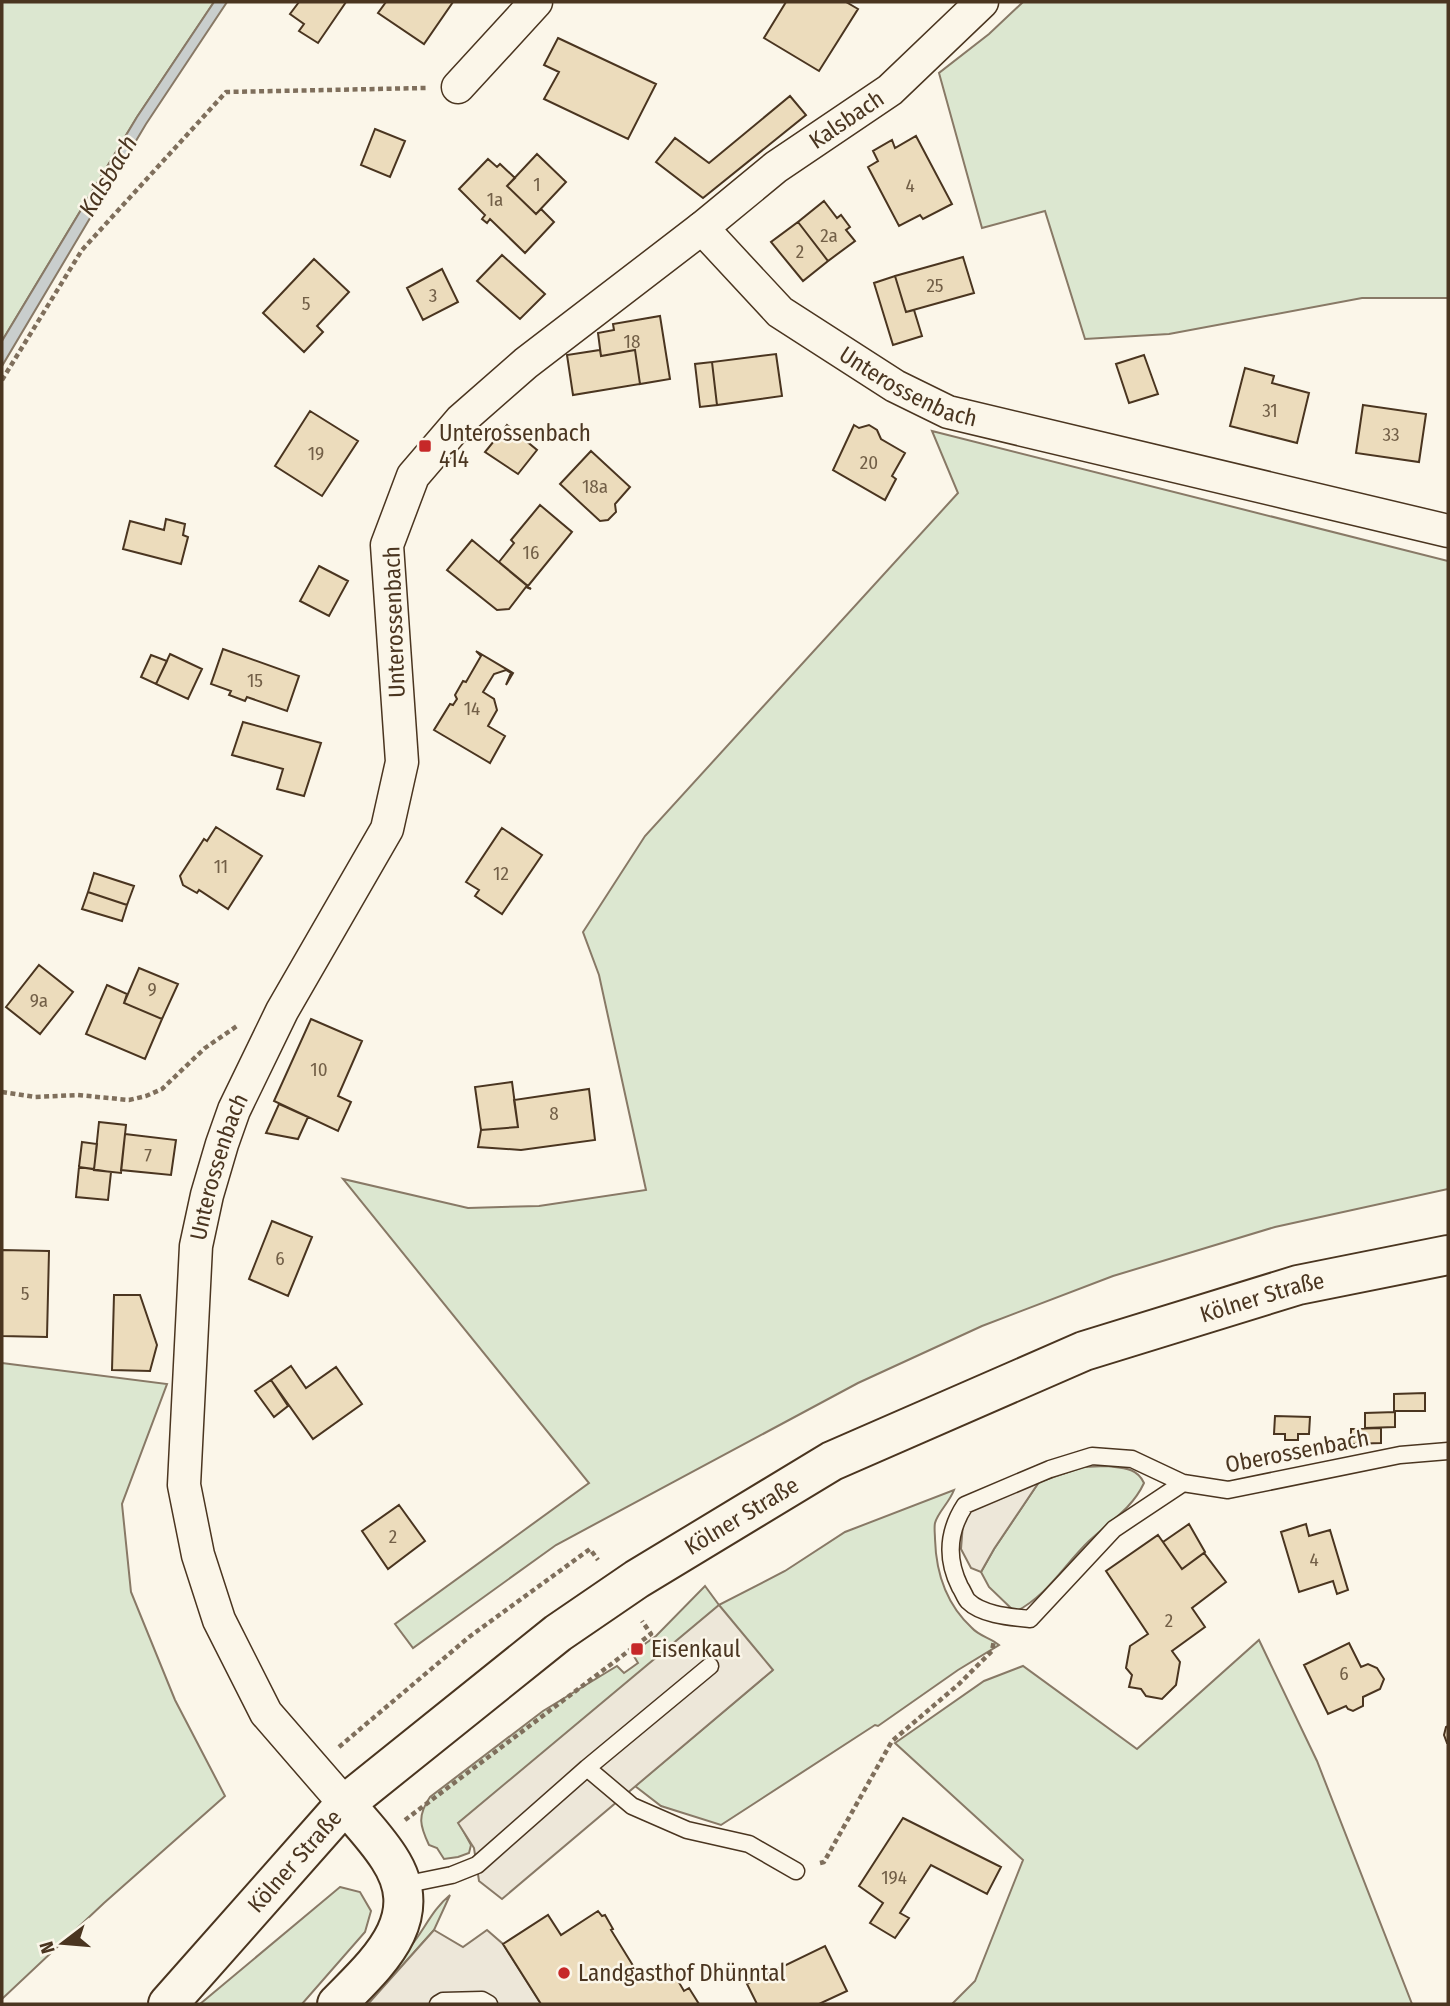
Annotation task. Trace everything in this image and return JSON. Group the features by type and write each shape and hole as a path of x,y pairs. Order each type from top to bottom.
{"main road":[{"name":"Kölner Straße","path":"168,2004 345,1804 558,1633 637,1579 832,1461 1084,1351 1298,1285 1448,1255"},
{"path":"337,2004 366,1974 394,1938 405,1906 403,1885 389,1857 345,1804"}],"street":[{"path":"458,87 536,2"},
{"name":"Kalsbach","path":"702,228 776,167 890,90 982,2"},
{"name":"Unterossenbach","path":"345,1804 267,1713 219,1620 198,1555 184,1485 196,1246 207,1195 234,1110 282,1011 387,829 402,762 387,545 413,476 461,419 526,363 702,228 780,312 895,386 948,412 1448,531"}],"lane":[{"name":"Oberossenbach","path":"996,1616 968,1601 953,1573 950,1541 957,1518 965,1505 1050,1469 1092,1456 1132,1459 1183,1483 1228,1490 1400,1455 1448,1451"},
{"path":"996,1616 1030,1619 1114,1529 1183,1483"},
{"path":"403,1885 452,1875 477,1865 587,1768 710,1666"},
{"path":"587,1768 632,1806 687,1830 749,1844 796,1871"},
{"path":"438,2004 443,2001 482,2000 489,2004"}],"path":[{"path":"2,380 82,250 226,92 458,87"},
{"path":"2,1092 35,1097 78,1096 129,1100 146,1096 169,1083 205,1048 229,1030 255,1018 282,1011"},
{"path":"796,1871 824,1862 892,1741 959,1684 992,1651 996,1616"}],"green space":[{"path":"2,2 214,2 137,117 2,341"},
{"path":"1023,2 1448,2 1448,298 1362,298 1169,334 1085,339 1045,211 982,228 939,73 989,34"},
{"path":"932,431 1448,561 1448,1189 1275,1227 1113,1276 982,1326 858,1383 556,1545 413,1648 395,1624 589,1483 343,1179 468,1208 539,1206 646,1190 599,975 583,932 645,836 958,493"},
{"path":"2,1363 167,1384 122,1504 131,1592 175,1700 225,1796 104,1903 2,1999"},
{"path":"1083,1467 1128,1469 1137,1474 1144,1483 1139,1492 1127,1508 1080,1550 1037,1598 1015,1612 989,1587 981,1572 994,1549 1039,1482"},
{"path":"954,1490 935,1523 936,1552 941,1576 950,1599 963,1619 975,1631 999,1645 878,1726 875,1725 721,1825 661,1806 635,1786 773,1670 459,1823 471,1845 469,1853 444,1859 437,1848 429,1845 421,1821 430,1797 543,1711 617,1666 624,1673 638,1663 632,1653 656,1636 705,1586 719,1605 785,1571 845,1532"},
{"path":"1259,1640 1317,1761 1412,2004 952,2004 975,1981 1023,1860 895,1743 984,1681 1023,1666 1137,1749"},
{"path":"340,1887 360,1892 371,1911 365,1932 302,2004 200,2004"},
{"path":"450,1895 434,1930 368,2004 361,2004 408,1950 435,1911"}],"shaded area":[{"path":"1039,1482 981,1572 971,1568 961,1549 963,1523 971,1509"},
{"path":"719,1605 773,1670 502,1899 479,1881 474,1848 458,1823"},
{"path":"434,1930 463,1947 487,1930 503,1944 541,2004 368,2004"}],"water":[{"path":"214,2 227,2 146,124 2,366 2,341 137,117"}],"building":[{"path":"299,2 346,2 318,43 299,31 304,24 290,14"},
{"path":"386,2 453,2 424,44 378,13"},
{"path":"786,2 846,2 858,9 819,71 764,38"},
{"path":"558,38 656,84 628,139 544,99 559,72 544,65"},
{"path":"790,96 806,115 703,198 656,162 675,138 709,163"},
{"path":"375,129 405,141 390,177 361,165"},
{"path":"916,136 952,204 923,219 920,215 899,226 868,167 878,161 873,151 892,140 895,148"},
{"path":"537,154 566,182 536,214 507,186"},
{"path":"488,159 497,167 500,164 515,178 507,186 536,214 541,209 554,222 525,253 490,219 487,223 482,219 485,215 459,189"},
{"path":"824,201 837,218 841,215 850,227 846,230 855,241 828,261 798,222"},
{"path":"798,222 828,261 803,281 771,242"},
{"path":"502,255 545,294 520,319 477,281"},
{"path":"963,257 974,293 906,312 895,276"},
{"path":"314,259 349,292 317,326 323,332 304,352 263,313"},
{"path":"442,269 458,302 423,320 407,288"},
{"path":"895,276 906,312 914,310 922,336 893,345 874,283"},
{"path":"660,316 670,379 640,384 635,350 601,356 598,333 614,330 613,324"},
{"path":"600,350 601,356 635,350 640,384 573,395 567,355"},
{"path":"776,354 782,396 717,405 712,362"},
{"path":"1144,355 1158,394 1129,403 1116,364"},
{"path":"712,362 717,405 700,407 695,364"},
{"path":"1245,368 1274,376 1272,383 1309,393 1297,443 1230,426"},
{"path":"1363,405 1426,414 1419,462 1356,453"},
{"path":"310,411 358,441 322,496 275,466"},
{"path":"507,425 537,450 518,474 485,452"},
{"path":"854,425 859,428 869,425 877,430 881,439 905,453 892,476 896,479 885,500 833,470"},
{"path":"591,451 630,487 615,504 616,512 608,520 600,521 560,484"},
{"path":"540,505 572,532 528,586 499,562 514,543 511,540"},
{"path":"166,519 185,524 183,535 188,537 181,564 123,549 130,521 164,530"},
{"path":"472,540 531,589 526,587 509,609 497,610 447,570"},
{"path":"319,566 348,581 329,616 300,601"},
{"path":"223,649 299,676 287,711 247,697 245,701 229,695 231,691 211,684"},
{"path":"476,651 513,673 506,685 511,673 506,670 494,674 483,692 494,699 497,710 488,726 505,736 490,763 434,730 450,704 453,705 457,699 455,695 481,656"},
{"path":"170,654 202,669 188,699 156,684"},
{"path":"151,655 167,661 156,684 141,677"},
{"path":"243,722 321,743 304,796 277,789 283,769 232,755"},
{"path":"216,827 262,856 228,909 199,890 197,893 183,885 180,876 204,839 207,841"},
{"path":"502,828 542,855 502,914 475,896 479,890 466,882"},
{"path":"94,873 134,886 127,905 88,892"},
{"path":"88,892 127,905 122,921 82,909"},
{"path":"39,965 73,992 40,1034 6,1007"},
{"path":"139,968 178,984 162,1019 124,1003"},
{"path":"107,985 127,994 124,1003 162,1019 145,1059 86,1034"},
{"path":"311,1019 362,1041 338,1096 351,1102 338,1131 274,1101"},
{"path":"512,1082 518,1127 481,1130 475,1087"},
{"path":"589,1089 595,1140 521,1150 478,1147 481,1130 518,1127 514,1100"},
{"path":"279,1104 308,1117 298,1139 266,1133"},
{"path":"99,1122 126,1125 121,1173 94,1170"},
{"path":"125,1134 176,1140 171,1175 121,1170"},
{"path":"82,1142 97,1144 94,1169 79,1167"},
{"path":"79,1167 111,1172 108,1200 76,1197"},
{"path":"272,1221 312,1237 288,1296 249,1279"},
{"path":"2,1250 49,1251 47,1337 2,1336"},
{"path":"114,1295 140,1295 157,1345 150,1371 112,1370"},
{"path":"291,1366 306,1388 336,1367 362,1404 313,1439 271,1380"},
{"path":"271,1380 288,1406 274,1417 255,1391"},
{"path":"1425,1393 1425,1411 1394,1411 1394,1394"},
{"path":"1395,1412 1395,1427 1365,1428 1365,1413"},
{"path":"1275,1416 1310,1417 1309,1434 1298,1434 1298,1440 1285,1440 1285,1434 1274,1434"},
{"path":"1381,1428 1381,1443 1351,1444 1351,1429"},
{"path":"399,1505 425,1541 388,1569 362,1531"},
{"path":"1189,1524 1205,1552 1182,1569 1163,1542"},
{"path":"1306,1524 1309,1536 1330,1530 1348,1590 1337,1594 1333,1581 1299,1592 1281,1532"},
{"path":"1158,1535 1182,1569 1204,1553 1226,1582 1192,1608 1205,1627 1172,1651 1180,1662 1176,1685 1162,1699 1146,1696 1141,1689 1129,1687 1132,1675 1126,1668 1130,1646 1148,1634 1106,1571"},
{"path":"1349,1643 1361,1667 1368,1664 1377,1668 1384,1679 1380,1689 1363,1697 1363,1706 1353,1711 1346,1706 1328,1714 1304,1665"},
{"path":"1448,1726 1448,1743 1447,1743 1444,1735"},
{"path":"903,1818 1001,1867 987,1894 931,1865 900,1913 909,1918 895,1938 870,1923 883,1903 859,1886"},
{"path":"598,1911 602,1916 605,1915 613,1929 611,1930 637,1972 633,1974 637,1982 668,1964 684,1991 689,1988 699,2004 541,2004 503,1944 548,1915 561,1935"},
{"path":"825,1946 847,1991 819,2004 757,2004 747,1984"}],"place":[{"name":"Unterossenbach 414","path":"425,446"},
{"name":"Eisenkaul","path":"637,1649"},
{"name":"Landgasthof Dhünntal","path":"564,1973"}]}
